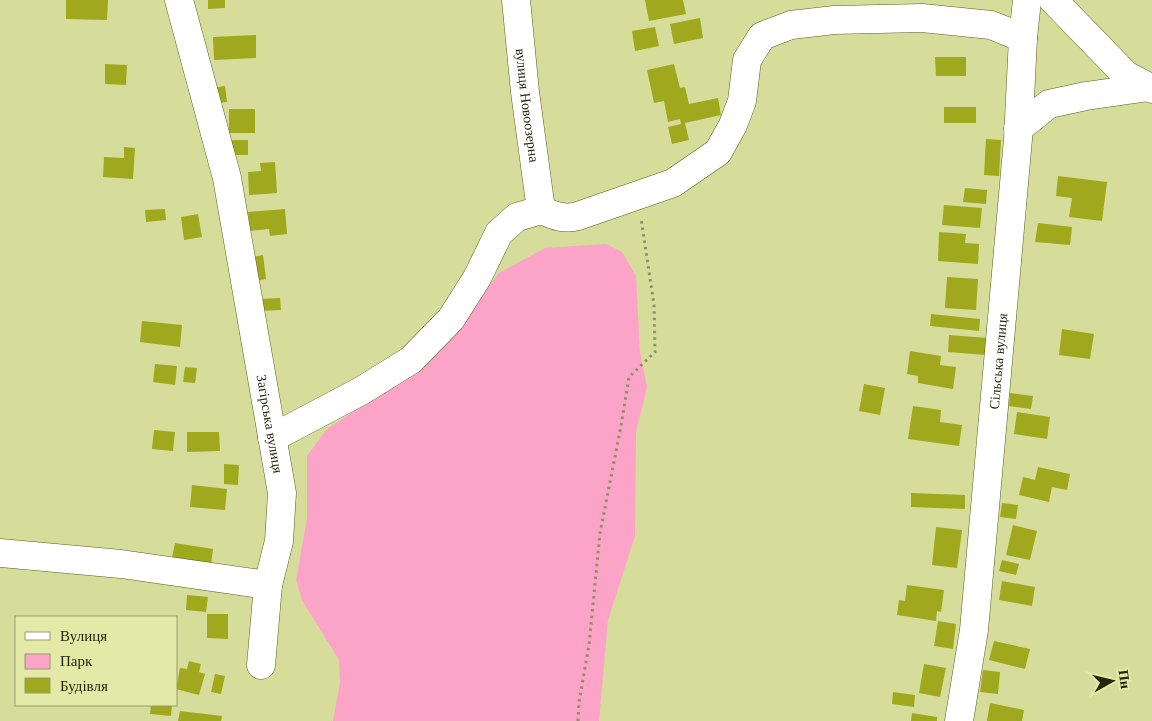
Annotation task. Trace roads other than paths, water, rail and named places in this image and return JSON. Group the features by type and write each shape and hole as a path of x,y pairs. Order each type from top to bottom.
{"street":[{"name":"Загірська вулиця","path":"179,0 227,178 282,494 279,541 268,585 261,664"},
{"name":"вулиця Новоозерна","path":"516,0 525,92 541,210"},
{"name":"Сільська вулиця","path":"959,721 974,630 1018,129 1027,0"},
{"path":"1052,0 1126,75 1150,88"},
{"path":"272,438 361,391 411,360 451,319 477,278 499,234 517,217 541,210 555,217 568,219 673,183 718,152 733,125 742,100 747,60 762,36 791,26 834,20 922,18 990,25 1023,38"},
{"path":"1018,129 1049,104 1086,96 1150,88"},
{"path":"0,553 121,564 268,585"}]}
